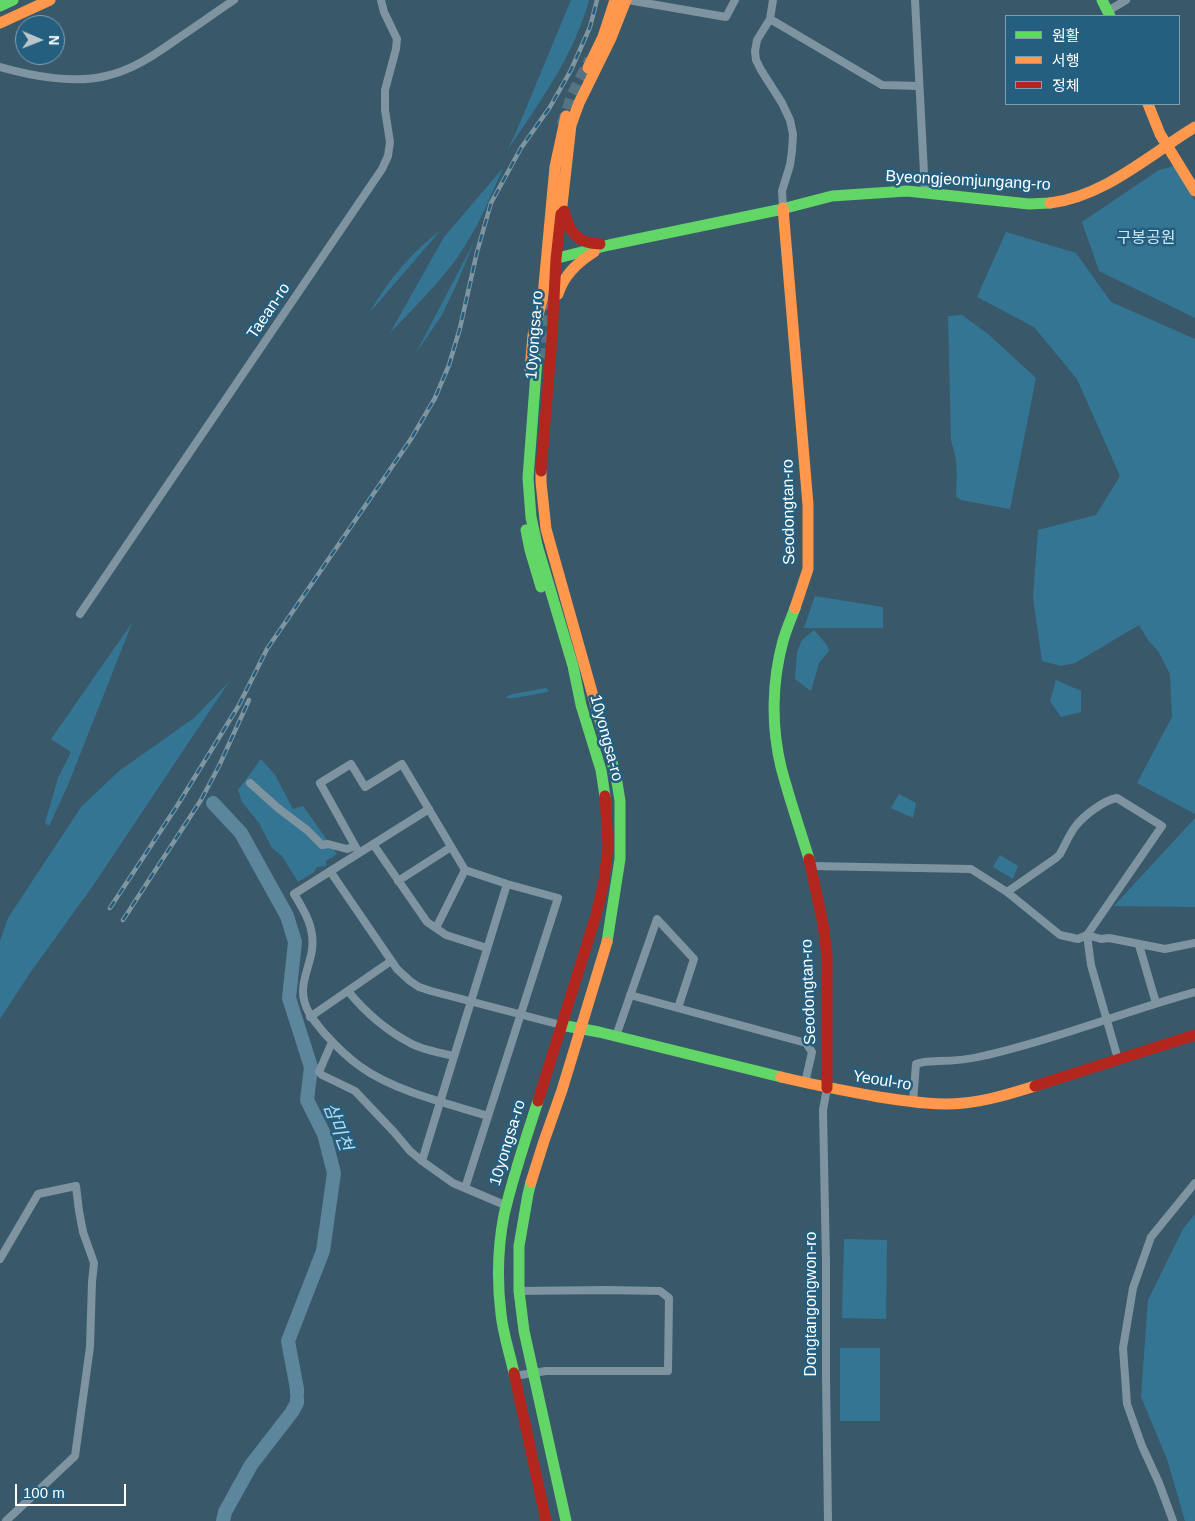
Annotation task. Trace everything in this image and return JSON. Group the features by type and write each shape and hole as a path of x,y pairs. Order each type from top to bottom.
{"street":[{"path":"0,6 12,0"},
{"path":"0,23 50,0"},
{"path":"0,67 25,74 63,79 90,79 107,76 124,71 152,56 234,0"},
{"name":"Taean-ro","path":"80,614 382,169 388,156 390,142 385,110 385,90 396,49 396,39 384,12 381,0"},
{"name":"10yongsa-ro","path":"566,1521 524,1331 519,1291 519,1246 528,1194 601,969 608,940 618,875 621,828 620,801 616,776 546,529 542,506 541,482 554,312 551,260 556,166 564,121 603,37 615,0"},
{"path":"627,0 726,17 735,0"},
{"name":"10yongsa-ro","path":"575,683 567,668 530,550 524,520 522,464 533,335 551,260 564,190 571,126 579,103 611,38 627,0"},
{"path":"773,0 770,19 757,40 755,51 756,60 761,70 790,120 793,134 788,172 782,191 784,208"},
{"path":"915,0 924,192"},
{"path":"1102,0 1109,14 1126,0"},
{"path":"770,19 882,85 919,86"},
{"path":"1148,105 1160,134 1195,191"},
{"name":"Byeongjeomjungang-ro","path":"551,260 609,245 832,196 882,192 924,192 1029,204 1059,203 1105,184 1149,158 1195,127"},
{"path":"564,190 564,212 567,223 575,235 587,243 609,245"},
{"name":"Seodongtan-ro","path":"784,208 808,505 809,554 804,584 783,641 776,679 774,707 781,766 811,866 823,924 827,955 827,1088"},
{"path":"554,312 560,287 568,274 582,260 609,245"},
{"path":"533,335 544,330 552,338"},
{"name":"10yongsa-ro","path":"546,1521 505,1334 499,1294 500,1246 507,1206 596,915 608,855 601,770 575,683 573,666 537,544 531,517 528,478 529,460 540,359 533,479 536,518 579,664 587,679"},
{"path":"357,850 320,783 351,764 365,787 402,764 465,870 558,898 465,1188"},
{"path":"250,783 282,812 307,830 322,845 328,844 357,850"},
{"path":"811,866 971,869 1007,892 1060,935 1078,939 1087,935 1162,826 1113,798 1096,807 1076,826 1056,858 1007,892"},
{"path":"429,809 373,844 357,850 330,871 294,894 311,926 312,951 305,975 303,991 305,1004 310,1016 332,1042 361,1068 393,1085 440,1102 488,1116"},
{"path":"373,844 427,922 446,935 487,948"},
{"path":"398,881 451,847"},
{"path":"436,928 465,870"},
{"path":"330,871 391,962 410,981 420,987 471,1002 561,1025"},
{"path":"422,1161 507,884"},
{"path":"616,1036 657,919 694,959 678,1008"},
{"path":"1087,935 1165,949 1195,943"},
{"path":"1087,935 1091,965 1118,1059"},
{"path":"1139,945 1156,1003"},
{"path":"310,1016 391,962"},
{"path":"348,991 359,1004 382,1024 413,1044 454,1056"},
{"path":"913,1102 916,1064 922,1061 957,1060 985,1056 1195,992"},
{"path":"630,995 806,1043 812,1052 805,1083"},
{"name":"Yeoul-ro","path":"561,1025 616,1036 827,1088 913,1102 964,1103 1043,1084 1195,1035"},
{"name":"10yongsa-ro","path":"332,1042 319,1072 322,1076 355,1091 410,1151 453,1183 507,1206"},
{"name":"Dongtangongwon-ro","path":"827,1088 823,1110 828,1521"},
{"path":"1173,1521 1127,1404 1123,1348 1133,1288 1151,1237 1195,1183"},
{"path":"0,1259 38,1194 76,1186 78,1211 94,1263 90,1347 75,1456 6,1521"},
{"path":"514,1376 546,1370 668,1370 668,1298 660,1292 519,1291"}],"green space":[{"path":"571,0 589,0 574,40 565,60 507,151 517,130"},
{"name":"구봉공원","path":"1174,166 1195,200 1195,318 1099,271 1082,222 1159,170"},
{"path":"503,168 477,225 457,258 390,333 444,237"},
{"path":"441,230 370,312 401,267"},
{"path":"1006,232 1076,253 1111,302 1195,339 1195,814 1137,783 1172,717 1170,674 1158,651 1148,640 1139,625 1075,663 1061,666 1042,661 1033,597 1038,530 1096,515 1120,476 1077,379 1034,327 977,297"},
{"path":"475,240 442,315 416,353"},
{"path":"962,315 988,334 1036,378 1010,509 961,500 956,496 956,461 951,441 948,316"},
{"path":"815,596 883,607 883,628 804,628"},
{"path":"132,623 68,785 49,826 45,823 58,778 71,752 51,739"},
{"path":"814,630 827,645 829,651 819,663 811,691 795,679 797,652 802,640"},
{"path":"1056,680 1081,691 1081,712 1061,717 1050,701"},
{"path":"229,682 92,887 30,973 0,1019 0,941 8,918 81,807 119,771 194,718"},
{"path":"546,688 549,691 507,698 507,696 513,694"},
{"path":"261,759 275,775 293,809 303,806 337,854 326,861 326,866 317,867 314,872 298,882 282,856 272,848 259,823 242,802 238,790"},
{"path":"899,794 916,803 913,818 891,808"},
{"path":"1195,818 1195,907 1114,906"},
{"path":"1000,855 1018,866 1013,879 993,867"},
{"path":"1195,1214 1195,1521 1185,1521 1167,1459 1141,1397 1148,1300 1183,1229"},
{"path":"844,1239 887,1240 886,1319 842,1318"},
{"path":"840,1348 880,1348 880,1421 840,1421"}],"waterway":[{"name":"삼미천","path":"213,803 241,833 287,916 295,942 289,998 311,1067 307,1100 324,1134 334,1173 323,1251 288,1341 297,1394"},
{"name":"삼미천","path":"223,1521 225,1512 251,1465 292,1412 297,1403 297,1398"}],"tunnel":[{"path":"562,125 572,95 590,59"},
{"path":"542,359 550,284"}],"railway":[{"path":"110,908 177,806 239,705 267,649 411,439 435,398 449,365 460,328 477,252 491,203 521,148 550,107 571,70 590,27 597,0"},
{"path":"123,920 201,800 219,766 249,700"}],"traffic: fast":[{"path":"0,6 13,0"},
{"path":"1102,0 1110,15"},
{"path":"550,260 609,245 778,210 832,196 907,191 1029,204 1050,203"},
{"path":"537,359 528,478 531,517 537,545 573,666 581,705 601,770 605,796"},
{"path":"526,530 541,587"},
{"path":"795,608 779,656 774,720 781,767 809,859"},
{"path":"595,703 616,776 620,801 620,859 607,942"},
{"path":"561,1025 599,1032 781,1077"},
{"path":"514,1373 503,1329 500,1302 500,1239 511,1186 538,1101"},
{"path":"531,1182 519,1246 519,1291 524,1331 566,1521"}],"traffic: slow":[{"path":"0,23 50,0"},
{"path":"588,68 603,37 615,0"},
{"path":"561,214 571,125 579,103 611,38 626,0"},
{"path":"1148,105 1160,134 1195,191"},
{"path":"530,370 533,335 543,296 555,167 566,116"},
{"path":"1050,203 1070,199 1108,183 1195,127"},
{"path":"783,208 808,505 808,569 795,608"},
{"path":"558,294 572,270 594,252"},
{"path":"541,471 546,529 595,703"},
{"path":"531,1182 562,1090 607,942"},
{"path":"781,1077 879,1097 943,1104 982,1100 1035,1086"}],"traffic: jam":[{"path":"564,211 572,231 580,239 600,244"},
{"path":"541,471 561,214"},
{"path":"538,1101 596,915 604,881 608,846 605,796"},
{"path":"809,859 823,924 827,955 827,1088"},
{"path":"1035,1086 1195,1035"},
{"path":"514,1373 546,1521"}]}
